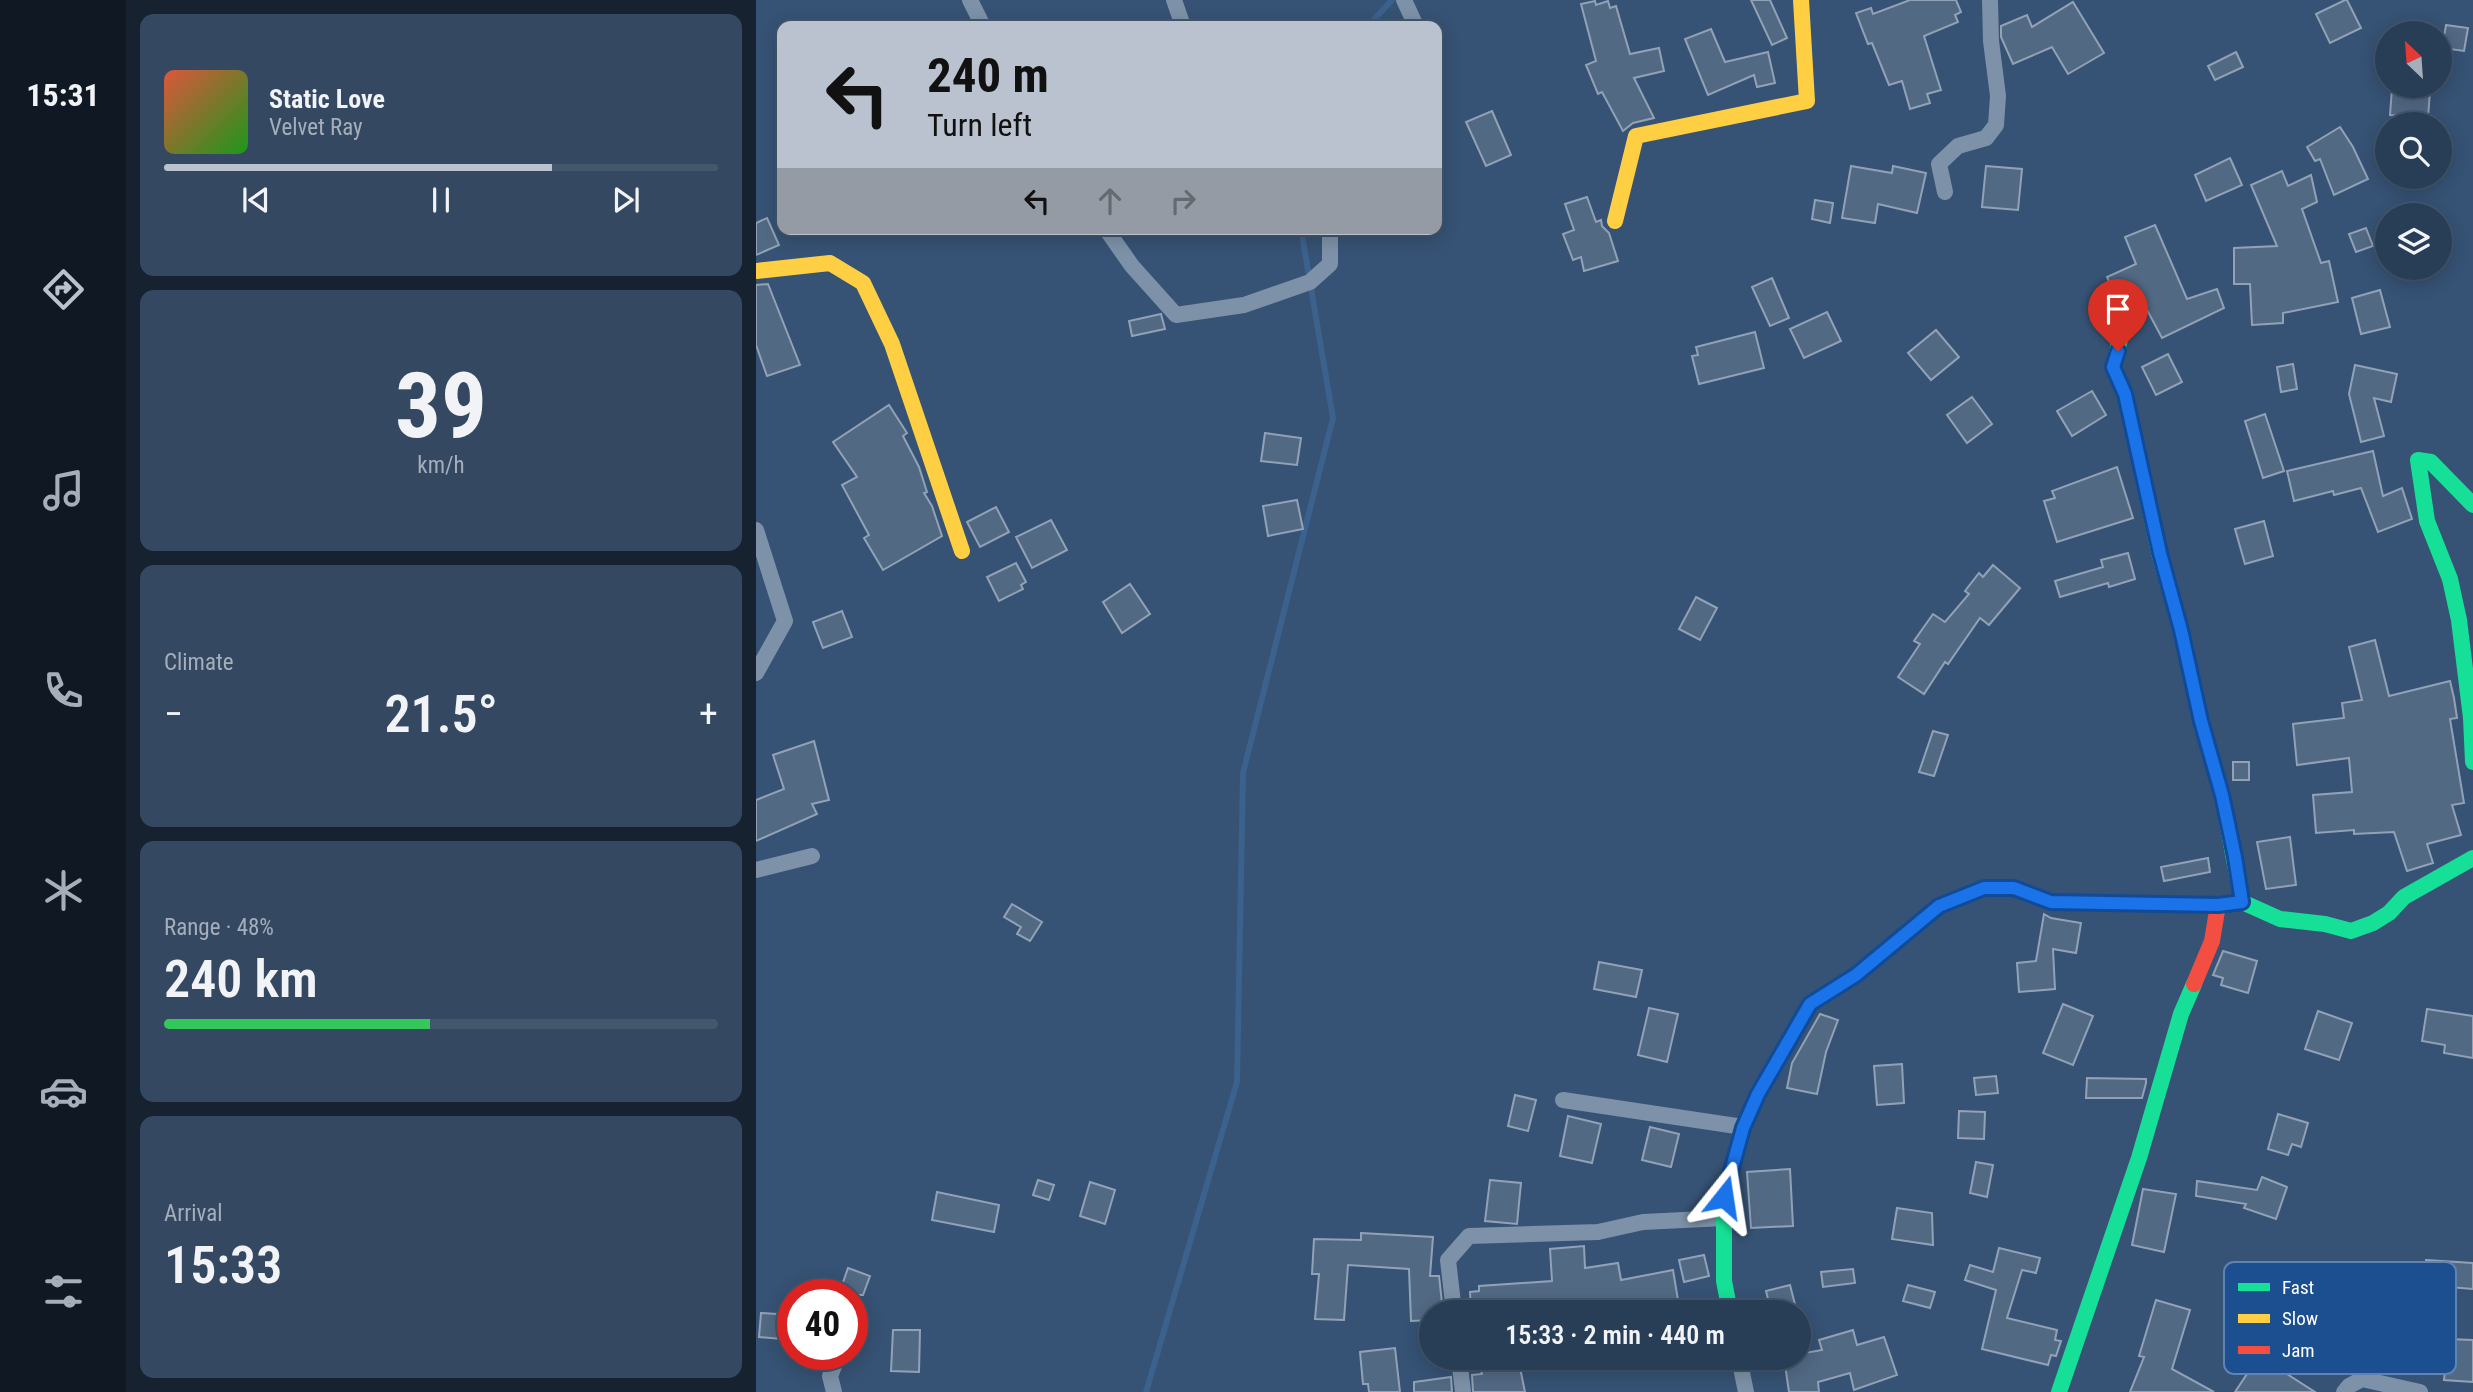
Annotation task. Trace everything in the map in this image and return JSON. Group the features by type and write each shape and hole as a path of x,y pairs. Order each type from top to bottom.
{"street":[{"path":"1174,0 1181,21"},
{"path":"1404,0 1414,21"},
{"path":"1615,221 1636,136 1807,101 1801,0"},
{"path":"1945,192 1939,164 1958,146 1986,138 1996,125 1998,96 1990,41 1990,0"},
{"path":"977,2 982,21"},
{"path":"1110,235 1132,266 1176,315 1244,305 1310,282 1330,264 1330,235"},
{"path":"756,271 830,263 863,283 892,344 962,551"},
{"path":"2126,316 2113,367 2125,394 2157,543 2222,795 2242,902"},
{"path":"2473,505 2431,462 2418,460 2427,521 2450,579 2459,620 2471,718 2473,762"},
{"path":"756,530 785,621 756,673"},
{"path":"756,870 812,856"},
{"path":"1728,1300 1724,1281 1724,1197 1743,1128 1758,1094 1810,1004 1856,975 1939,906 1984,888 2014,888 2051,902 2218,905 2242,902 2280,919 2325,924 2351,931 2373,923 2389,913 2404,897 2473,858"},
{"path":"2059,1392 2140,1158 2180,1014 2212,942 2218,905"},
{"path":"1563,1100 1743,1128"},
{"path":"1453,1300 1448,1260 1469,1236 1598,1232 1643,1222 1724,1218"},
{"path":"832,1370 830,1376 834,1392"},
{"path":"1460,1370 1463,1392"},
{"path":"1741,1370 1746,1392"},
{"path":"2344,1392 2349,1385 2362,1379 2420,1392"}],"building":[{"path":"1751,0 1770,0 1787,38 1772,45"},
{"path":"1910,0 1956,0 1961,12 1955,15 1958,22 1924,36 1941,90 1927,94 1930,103 1910,109 1902,81 1889,85 1856,13 1871,8 1873,14"},
{"path":"2345,0 2361,28 2330,43 2316,14"},
{"path":"1595,1 1596,5 1608,1 1610,8 1616,6 1630,54 1659,48 1664,71 1634,78 1654,118 1633,123 1623,131 1602,92 1598,94 1586,65 1596,61 1581,4"},
{"path":"2073,2 2104,53 2068,74 2052,47 2013,64 2001,37 2001,26 2027,15 2032,27"},
{"path":"2452,26 2468,28 2464,51 2452,49"},
{"path":"1711,29 1725,62 1768,52 1775,83 1757,87 1754,75 1708,95 1685,39"},
{"path":"2236,52 2243,67 2215,80 2208,66"},
{"path":"2391,98 2429,98 2428,112 2390,112"},
{"path":"1492,111 1511,155 1486,166 1466,122"},
{"path":"2340,127 2368,179 2334,195 2320,159 2315,161 2307,147"},
{"path":"2230,158 2242,185 2206,201 2195,175"},
{"path":"1851,166 1892,173 1893,166 1926,173 1917,213 1878,204 1875,223 1842,218"},
{"path":"1986,166 2022,169 2018,210 1982,207"},
{"path":"2282,171 2288,186 2311,175 2317,202 2302,209 2321,263 2329,261 2338,302 2283,313 2283,323 2252,325 2250,284 2234,284 2234,248 2277,246 2251,185"},
{"path":"1587,197 1596,222 1601,220 1602,226 1609,233 1618,261 1584,271 1581,257 1573,260 1563,234 1574,230 1565,204"},
{"path":"1815,200 1833,203 1830,223 1812,219"},
{"path":"767,218 779,245 756,255 756,223"},
{"path":"2155,225 2187,299 2217,289 2224,308 2162,338 2138,293 2118,302 2107,277 2136,264 2125,237"},
{"path":"2366,228 2373,246 2356,252 2349,234"},
{"path":"1772,278 1789,318 1770,326 1752,287"},
{"path":"768,284 800,365 767,376 756,345 756,285"},
{"path":"2380,290 2390,327 2361,334 2352,298"},
{"path":"1827,312 1841,341 1804,358 1790,329"},
{"path":"1161,314 1165,329 1132,336 1129,321"},
{"path":"1936,330 1959,357 1931,380 1908,353"},
{"path":"1755,332 1764,368 1699,384 1692,356 1698,355 1696,347"},
{"path":"2168,354 2182,382 2156,395 2142,367"},
{"path":"2293,364 2297,389 2281,392 2277,367"},
{"path":"2355,365 2397,374 2391,402 2374,398 2384,436 2361,442 2349,394"},
{"path":"2092,391 2106,415 2072,436 2057,411"},
{"path":"1972,397 1992,424 1967,443 1947,415"},
{"path":"889,405 907,433 903,436 919,467 927,492 924,493 932,506 942,536 883,570 864,538 869,535 842,485 857,477 833,442"},
{"path":"2265,414 2284,471 2263,478 2245,421"},
{"path":"1265,433 1301,438 1297,465 1261,461"},
{"path":"2373,451 2383,496 2402,488 2412,519 2378,532 2361,488 2334,495 2333,491 2294,501 2287,471"},
{"path":"2117,467 2133,518 2057,542 2044,501 2055,498 2052,491"},
{"path":"1297,500 1303,529 1268,536 1263,506"},
{"path":"996,507 1009,532 980,547 967,522"},
{"path":"1051,520 1067,550 1032,568 1016,537"},
{"path":"2264,521 2273,556 2245,564 2235,529"},
{"path":"2128,553 2135,579 2109,587 2108,583 2060,597 2055,581 2103,567 2101,560"},
{"path":"1016,563 1026,582 1021,585 1023,589 999,601 987,577"},
{"path":"1993,565 2020,588 1989,625 1980,618 1924,694 1898,677 1920,644 1914,641 1933,614 1945,622 1969,594 1965,591 1979,573 1983,577"},
{"path":"1130,584 1150,614 1122,633 1103,602"},
{"path":"1696,597 1717,608 1700,640 1679,629"},
{"path":"842,611 852,637 823,648 813,622"},
{"path":"2375,640 2389,696 2450,681 2457,718 2450,719 2464,803 2452,805 2461,835 2427,844 2433,863 2407,871 2394,832 2354,834 2354,830 2316,833 2313,795 2352,792 2349,758 2297,765 2293,724 2344,718 2342,703 2362,700 2349,647"},
{"path":"1933,731 1948,735 1934,776 1919,772"},
{"path":"814,741 829,800 812,804 817,814 756,841 756,800 784,789 773,755"},
{"path":"2233,762 2249,762 2249,780 2233,780"},
{"path":"2290,837 2296,885 2266,889 2257,842"},
{"path":"2208,858 2210,872 2164,881 2161,867"},
{"path":"1012,904 1042,922 1030,941 1017,934 1021,927 1004,917"},
{"path":"2044,914 2051,918 2081,923 2076,953 2053,949 2055,989 2019,992 2017,963 2036,961"},
{"path":"2223,951 2257,961 2248,993 2221,985 2223,978 2213,975"},
{"path":"1599,962 1642,970 1636,997 1594,989"},
{"path":"2063,1004 2093,1016 2073,1065 2043,1053"},
{"path":"1649,1008 1678,1014 1667,1062 1638,1055"},
{"path":"2427,1009 2473,1016 2473,1058 2444,1053 2445,1045 2422,1041"},
{"path":"2318,1011 2352,1023 2339,1060 2305,1049"},
{"path":"1820,1014 1838,1020 1826,1052 1817,1094 1787,1088 1792,1063"},
{"path":"1902,1064 1904,1103 1877,1105 1874,1066"},
{"path":"1996,1076 1998,1093 1976,1095 1974,1078"},
{"path":"2087,1078 2146,1079 2146,1083 2142,1098 2086,1098"},
{"path":"1515,1095 1536,1100 1528,1131 1508,1126"},
{"path":"1959,1111 1985,1112 1984,1139 1958,1138"},
{"path":"2278,1114 2308,1123 2301,1147 2292,1144 2288,1155 2268,1149"},
{"path":"1568,1116 1601,1124 1592,1163 1560,1156"},
{"path":"1650,1127 1679,1134 1671,1167 1642,1160"},
{"path":"1976,1162 1993,1165 1987,1197 1970,1193"},
{"path":"1790,1169 1793,1226 1751,1228 1747,1172"},
{"path":"2262,1177 2287,1187 2276,1219 2244,1208 2246,1204 2196,1196 2197,1181 2257,1190"},
{"path":"1038,1180 1054,1185 1049,1200 1033,1195"},
{"path":"1490,1180 1521,1183 1517,1224 1485,1221"},
{"path":"1090,1182 1115,1190 1105,1224 1080,1216"},
{"path":"2143,1189 2176,1194 2164,1252 2132,1245"},
{"path":"937,1192 999,1205 994,1232 932,1220"},
{"path":"1897,1208 1932,1213 1933,1245 1892,1239"},
{"path":"1361,1233 1433,1237 1430,1276 1439,1276 1442,1300 1419,1300 1419,1321 1411,1321 1409,1269 1348,1265 1344,1320 1315,1319 1319,1274 1312,1274 1314,1239 1361,1240"},
{"path":"1584,1246 1585,1268 1618,1263 1621,1280 1673,1270 1678,1300 1470,1300 1470,1292 1479,1291 1479,1286 1552,1281 1550,1249"},
{"path":"1999,1248 2040,1258 2036,1273 2022,1270 2007,1318 2057,1330 2055,1340 2061,1341 2056,1356 2051,1355 2048,1365 1982,1349 1996,1290 1965,1280 1970,1265 1993,1272"},
{"path":"1704,1255 1709,1276 1684,1282 1679,1260"},
{"path":"2426,1260 2473,1263 2473,1289 2456,1288 2456,1262"},
{"path":"848,1268 870,1276 868,1281 868,1279 844,1279"},
{"path":"1853,1269 1855,1283 1823,1287 1821,1272"},
{"path":"1790,1285 1794,1300 1768,1300 1766,1291"},
{"path":"1908,1285 1935,1292 1930,1308 1903,1301"},
{"path":"2156,1300 2190,1310 2172,1369 2214,1392 2130,1392 2144,1357 2139,1356"},
{"path":"761,1313 777,1314 777,1339 759,1337"},
{"path":"893,1330 920,1330 919,1372 891,1371"},
{"path":"1853,1330 1857,1345 1884,1337 1897,1375 1854,1390 1850,1373 1818,1382 1819,1392 1789,1392 1786,1370 1811,1370 1811,1352 1822,1350 1819,1340"},
{"path":"2456,1339 2473,1340 2473,1382 2444,1380 2445,1374 2456,1374"},
{"path":"1395,1348 1400,1392 1369,1392 1368,1384 1363,1384 1360,1352"},
{"path":"1520,1370 1525,1392 1473,1392 1472,1375 1482,1374 1481,1371"},
{"path":"2247,1374 2287,1374 2315,1392 2235,1392"},
{"path":"1451,1377 1452,1392 1414,1392 1414,1382"}],"waterway":[{"path":"1373,21 1392,0"},
{"path":"1146,1392 1237,1082 1243,773 1333,418 1302,235"}],"traffic: fast":[{"path":"2126,316 2113,367 2125,394 2159,553 2222,795 2242,902 2280,919 2325,924 2351,931 2373,923 2389,913 2404,897 2473,858"},
{"path":"2473,505 2431,462 2418,460 2427,521 2450,579 2459,620 2471,718 2473,762"},
{"path":"1728,1300 1724,1281 1724,1197 1743,1127 1758,1094 1810,1004 1856,975 1939,906 1984,888 2014,888 2051,902 2218,905"},
{"path":"2059,1392 2139,1158 2181,1014 2194,984"}],"traffic: slow":[{"path":"1615,221 1636,136 1807,101 1801,0"},
{"path":"756,271 830,263 863,283 892,344 962,551"}],"traffic: jam":[{"path":"2194,984 2212,941 2218,905 2232,903"}],"route":[{"path":"1724,1197 1743,1128 1758,1094 1810,1004 1856,975 1939,906 1984,888 2014,888 2051,902 2218,905 2242,902 2222,795 2152,523 2125,394 2113,367 2118,351"}]}
